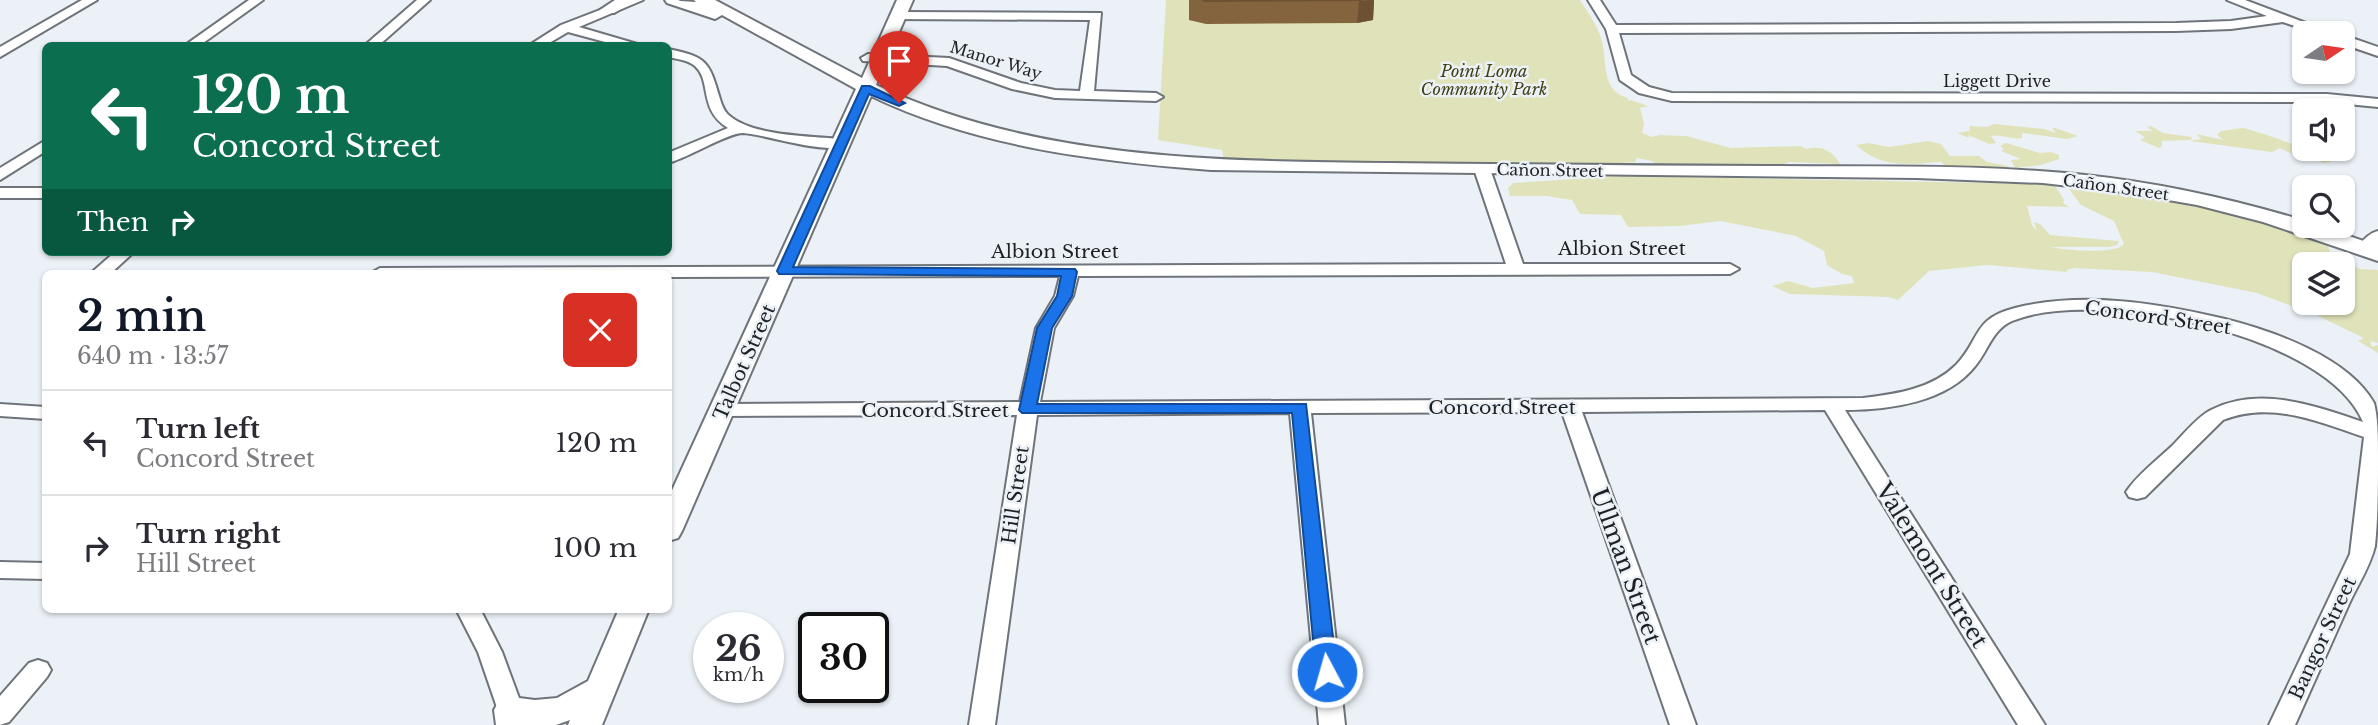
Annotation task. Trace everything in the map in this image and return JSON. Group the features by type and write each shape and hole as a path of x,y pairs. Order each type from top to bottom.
{"main road":[{"path":"608,10 627,0"},
{"name":"Cañon Street","path":"673,0 740,20"},
{"name":"Cañon Street","path":"702,0 725,9 740,20 866,88 971,128 1036,144 1112,156 1251,167 1920,174 2084,181 2155,191 2224,206 2374,246"},
{"name":"Talbot Street","path":"672,522 866,88 876,57 905,0"},
{"path":"817,61 833,63 876,57"},
{"path":"585,725 632,613"},
{"path":"513,720 551,715 569,709 600,690"}],"street":[{"path":"0,52 91,0"},
{"path":"196,42 257,0"},
{"path":"375,42 424,0"},
{"path":"541,42 566,28 637,0"},
{"path":"1594,0 1612,29 2176,27 2231,25 2282,18"},
{"path":"2234,0 2292,21"},
{"path":"897,16 1097,16 1086,96"},
{"path":"566,28 622,42"},
{"name":"Liggett Drive","path":"1612,29 1623,73 1644,90 1686,99 2326,98 2378,103"},
{"path":"2363,46 2378,43"},
{"path":"2356,44 2378,52"},
{"path":"672,54 699,61 704,66 713,105 725,120 741,128 841,142"},
{"name":"Manor Way","path":"876,57 949,62 1029,89 1086,96 1156,97"},
{"path":"672,157 741,128"},
{"path":"0,175 42,147"},
{"path":"1482,169 1516,269"},
{"path":"0,193 42,193"},
{"path":"106,270 122,262"},
{"name":"Albion Street","path":"672,275 784,271 1730,269"},
{"name":"Hill Street","path":"982,725 1027,410 1045,328 1064,296 1070,272"},
{"name":"Concord Street","path":"724,410 1832,405 1891,400 1932,388 1962,370 1991,324 2001,318 2029,310 2060,306 2114,308 2200,319 2243,329"},
{"name":"Bangor Street","path":"2243,329 2307,357 2340,378 2369,411 2374,432 2363,549 2282,725"},
{"name":"Valemont Street","path":"1832,405 2032,725"},
{"path":"2137,492 2216,415 2226,410 2253,405 2286,407 2374,432"},
{"name":"Ullman Street","path":"1570,406 1683,725"},
{"path":"1300,408 1332,725"},
{"path":"0,410 42,413"},
{"path":"0,570 42,571"},
{"path":"470,613 490,652 513,720"},
{"path":"0,713 38,670"}],"green space":[{"name":"Point Loma Community Park","path":"1166,0 1580,0 1600,35 1606,72 1612,88 1628,98 1628,101 1648,106 1640,108 1644,124 1642,133 1652,137 1686,136 1731,148 1801,146 1806,149 1822,149 1830,152 1840,164 1789,162 1749,167 1659,167 1652,161 1637,158 1635,162 1588,165 1224,159 1222,150 1158,140"},
{"path":"1994,124 2045,129 2056,133 2052,128 2055,128 2078,136 2067,139 2022,133 2022,138 1991,136 1996,143 1989,144 1957,133 1969,131 1970,126 1987,127"},
{"path":"2151,126 2163,133 2192,137 2191,140 2162,141 2159,148 2140,140 2145,137 2135,131 2153,131 2147,127"},
{"path":"2242,128 2261,133 2292,144 2292,154 2280,148 2272,152 2190,141 2201,139 2196,134 2224,140 2217,135 2221,131"},
{"path":"1928,141 1941,144 1950,156 1979,156 1987,162 2009,166 2006,171 1948,168 1941,162 1896,163 1876,158 1856,145 1868,143 1889,147"},
{"path":"2006,143 2040,153 2051,152 2059,155 2059,159 2041,165 2015,168 2011,160 2021,159 2001,151 2004,149 2000,146"},
{"path":"1623,176 2054,184 2064,200 2063,203 2069,207 2027,206 2032,225 2037,231 2034,222 2040,224 2050,235 2119,241 2117,245 2110,247 2050,247 2089,251 2111,250 2124,244 2114,221 2081,205 2066,185 2165,199 2230,214 2292,232 2292,238 2310,238 2326,243 2330,250 2292,252 2292,306 2257,293 2152,272 2075,268 2066,270 2068,272 1987,265 1929,271 1898,300 1889,297 1790,294 1772,286 1788,281 1813,288 1854,283 1852,276 1842,274 1827,265 1824,251 1796,236 1720,221 1680,226 1628,227 1621,215 1580,214 1572,200 1546,196 1510,196 1508,188 1513,183"},
{"path":"2355,267 2378,270 2378,343 2370,341 2372,347 2378,345 2378,353 2358,341 2364,338 2316,315 2355,315"}],"building":[{"path":"1202,0 1362,0 1206,1"}],"route":[{"path":"899,103 866,88 784,271 1070,272 1064,296 1045,328 1027,410 1300,408 1327,672"}]}
